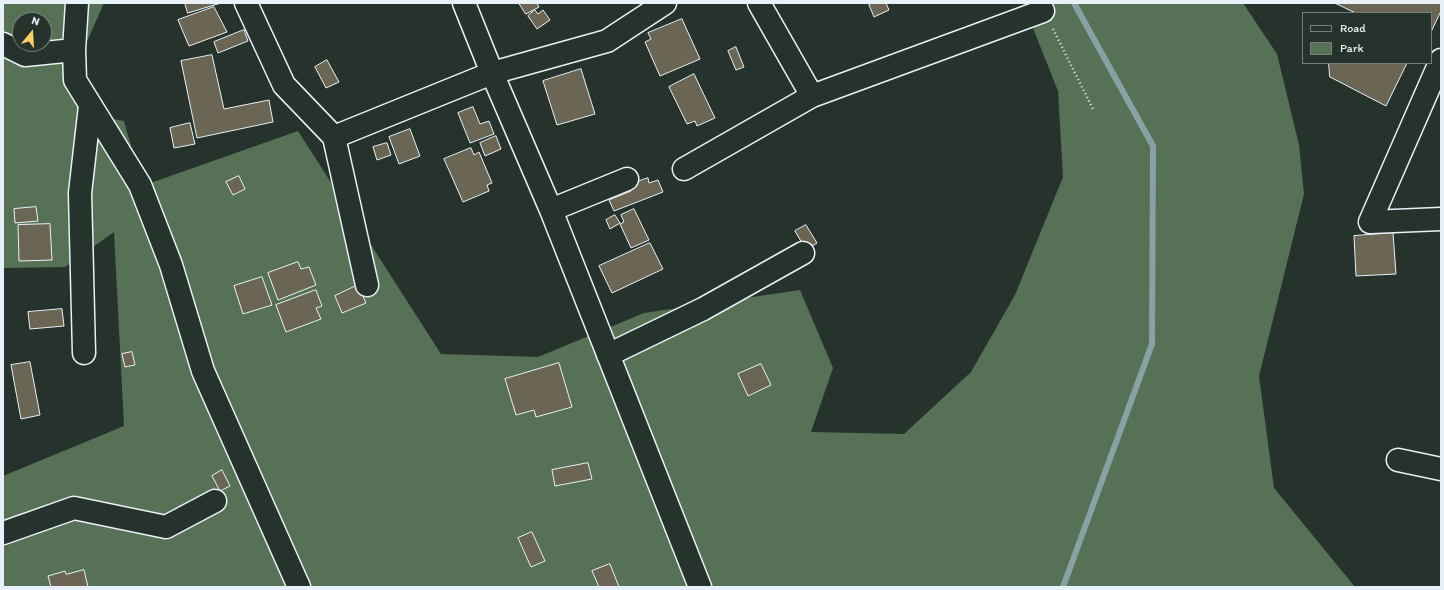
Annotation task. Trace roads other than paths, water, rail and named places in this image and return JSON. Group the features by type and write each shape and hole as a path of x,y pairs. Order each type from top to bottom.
{"street":[{"path":"77,3 74,50 75,80 140,185 171,265 203,371 299,587"},
{"path":"246,3 284,86 334,137 367,285"},
{"path":"464,3 492,74 551,210 700,587"},
{"path":"334,137 492,74 607,41 666,3"},
{"path":"759,3 812,96"},
{"path":"684,169 812,96 1043,11"},
{"path":"3,44 25,55 74,50"},
{"path":"1441,60 1370,222 1441,219"},
{"path":"84,353 80,193 90,106"},
{"path":"551,210 627,179"},
{"path":"608,355 703,310 803,253"},
{"path":"1398,460 1441,469"},
{"path":"3,533 74,508 166,527 215,501"}],"waterway":[{"path":"1063,587 1152,344 1153,146 1074,3"}]}
